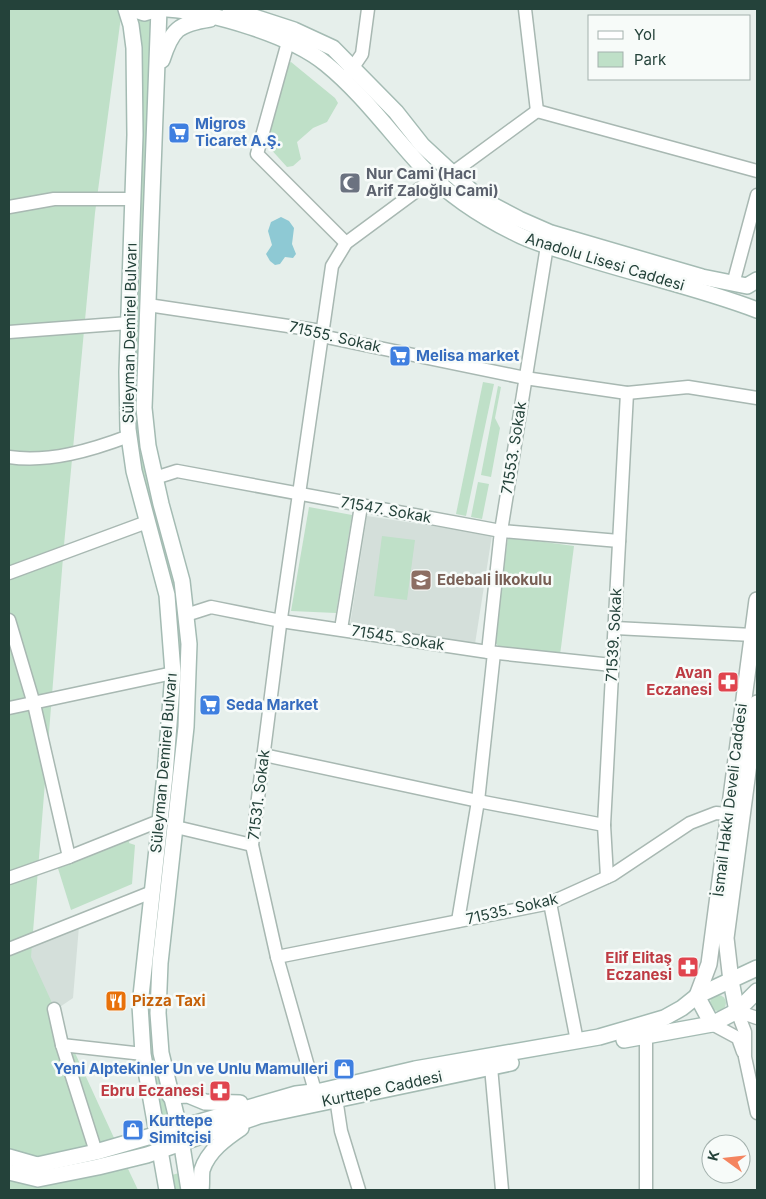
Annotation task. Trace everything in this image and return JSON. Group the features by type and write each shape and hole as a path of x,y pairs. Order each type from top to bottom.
{"main road":[{"name":"Süleyman Demirel Bulvarı","path":"126,9 132,25 134,48 133,198 127,372 129,436 134,471 167,595 173,673 140,1005 143,1054 190,1190"},
{"path":"132,9 144,13 159,9"},
{"name":"Süleyman Demirel Bulvarı","path":"159,9 144,408 148,446 182,582 189,644 188,693 176,827 160,964 158,1013 162,1053 170,1096 172,1135 159,1150 167,1190"},
{"name":"Anadolu Lisesi Caddesi","path":"167,9 224,13 294,30 333,48 353,67 451,174 479,198 519,219 551,233 733,284 747,286 757,280"},
{"path":"156,78 169,40 179,27 224,13"},
{"name":"Anadolu Lisesi Caddesi","path":"224,13 288,42 325,62 344,80 434,178 472,209 514,233 547,246 617,268 725,297 757,310"},
{"name":"İsmail Hakkı Develi Caddesi","path":"697,996 709,964 757,600"},
{"name":"İsmail Hakkı Develi Caddesi","path":"738,1011 730,981 726,938 757,703"},
{"path":"730,981 757,968"},
{"name":"Kurttepe Caddesi","path":"9,1157 37,1165 172,1135 259,1110 315,1091 415,1069 577,1041 664,1018 682,1008 697,996 730,981"},
{"path":"738,1011 757,991"},
{"path":"697,996 712,1024"},
{"name":"Kurttepe Caddesi","path":"259,1110 336,1098 491,1068 640,1036 712,1024 738,1011"},
{"path":"170,1096 188,1094 195,1099 259,1110"},
{"path":"201,1190 202,1170 213,1152 224,1139 259,1110"},
{"name":"Kurttepe Caddesi","path":"9,1172 38,1179 147,1155 159,1150 172,1135"}],"street":[{"path":"344,80 362,54 368,9"},
{"path":"525,9 537,111"},
{"path":"288,42 257,154 346,243 434,178"},
{"path":"537,111 757,171"},
{"path":"451,174 537,111"},
{"path":"733,284 757,196"},
{"path":"9,207 54,199 133,198"},
{"name":"71531. Sokak","path":"315,1091 277,957 252,845 281,621 332,266 346,243"},
{"name":"71553. Sokak","path":"458,921 478,801 500,531 547,246"},
{"name":"71555. Sokak","path":"148,305 315,330 322,336 525,378 627,393 688,387 757,398"},
{"path":"9,332 129,323"},
{"name":"71539. Sokak","path":"607,877 604,826 627,393"},
{"path":"9,457 42,459 94,448 129,436"},
{"name":"71547. Sokak","path":"155,478 177,471 500,531 619,541"},
{"path":"341,628 361,506"},
{"path":"9,572 147,522"},
{"name":"71545. Sokak","path":"186,615 211,607 281,621 341,628 491,652 612,665"},
{"path":"9,620 34,704 69,857"},
{"path":"614,628 753,635"},
{"path":"9,708 173,673"},
{"path":"264,755 604,826"},
{"name":"71535. Sokak","path":"277,957 550,903 607,877 690,823 716,813 728,814"},
{"path":"9,878 69,857 159,821"},
{"path":"176,827 252,845"},
{"path":"9,949 152,892"},
{"path":"550,903 577,1041"},
{"path":"54,1009 62,1045 96,1152"},
{"path":"738,1011 757,1018"},
{"path":"738,1011 745,1032 745,1057"},
{"path":"712,1024 738,1038 745,1057 757,1113"},
{"path":"640,1036 646,1043 646,1190"},
{"path":"62,1045 143,1054"},
{"path":"491,1068 502,1190"},
{"path":"336,1098 341,1131 359,1190"}],"shaded area":[{"name":"Edebali İlkokulu","path":"367,516 492,535 475,644 350,625"},
{"path":"79,926 73,998 39,1021 9,955"}],"green space":[{"path":"9,9 122,9 95,213 64,545 31,957 120,1151 140,1146 141,1150 121,1154 138,1190 9,1190"},
{"path":"139,19 152,21 139,370 162,527 177,591 182,670 180,719 151,1004 156,1061 161,1088 170,1115 160,1118 149,1052 147,1005 172,591 157,528 143,482 135,417 134,370 143,92"},
{"path":"291,62 335,98 338,103 327,122 313,128 297,142 301,159 293,166 287,167 268,146 265,135 285,64"},
{"path":"483,382 494,384 466,516 456,514"},
{"path":"498,386 501,387 495,418 500,428 491,477 481,475"},
{"path":"478,482 489,484 482,519 471,517"},
{"path":"309,507 352,515 336,613 291,611"},
{"path":"382,536 415,540 407,600 374,596"},
{"path":"508,537 574,546 560,655 499,647 494,641"},
{"path":"131,830 129,843 135,845 132,884 71,910 56,862"},
{"path":"715,995 721,995 726,1000 724,1009 715,1011 710,1006 710,1000"},
{"path":"179,1173 181,1190 175,1190 172,1175"}],"water":[{"path":"281,217 289,221 294,228 292,244 296,254 293,258 285,257 280,264 275,265 266,254 272,245 268,231 271,222"}],"place":[{"name":"Migros Ticaret A.Ş.","path":"179,133"},
{"name":"Nur Cami (Hacı Arif Zaloğlu Cami)","path":"350,183"},
{"name":"Melisa market","path":"400,356"},
{"name":"Edebali İlkokulu","path":"421,580"},
{"name":"Avan Eczanesi","path":"728,682"},
{"name":"Seda Market","path":"210,705"},
{"name":"Elif Elitaş Eczanesi","path":"688,967"},
{"name":"Pizza Taxi","path":"116,1001"},
{"name":"Yeni Alptekinler Un ve Unlu Mamulleri","path":"344,1069"},
{"name":"Ebru Eczanesi","path":"220,1091"},
{"name":"Kurttepe Simitçisi","path":"133,1130"}]}
